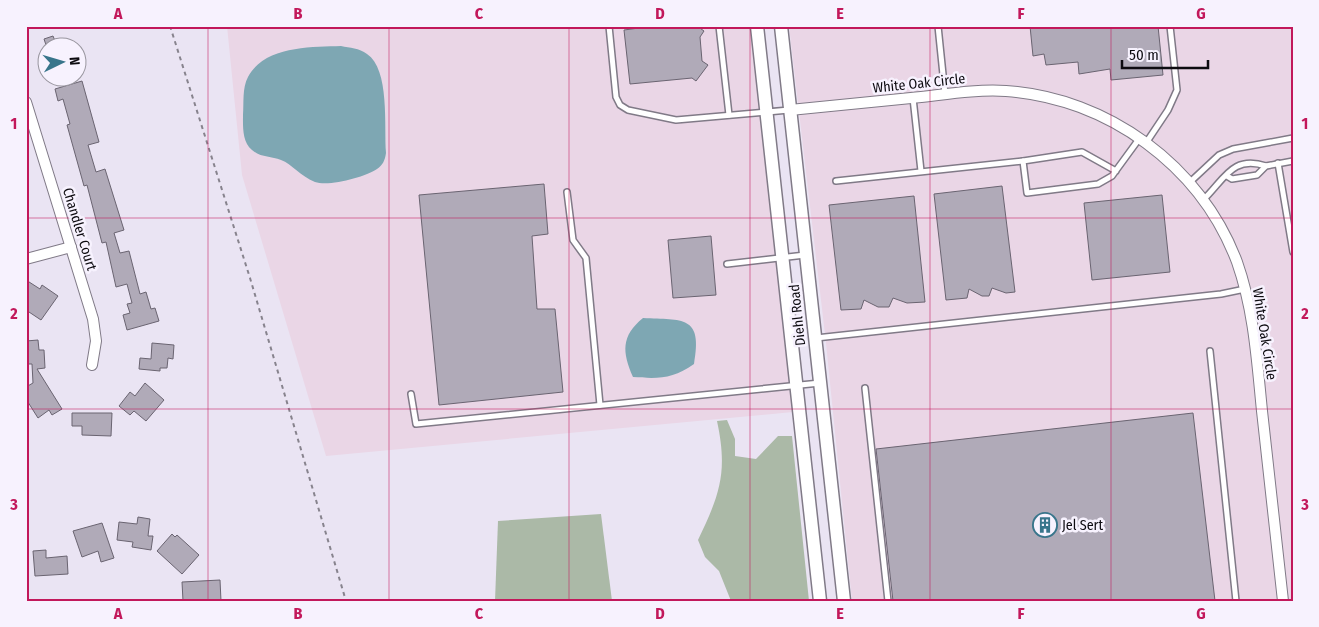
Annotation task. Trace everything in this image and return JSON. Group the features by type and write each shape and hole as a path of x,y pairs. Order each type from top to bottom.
{"street":[{"name":"Diehl Road","path":"757,26 820,601"},
{"name":"Diehl Road","path":"781,26 844,601"},
{"name":"White Oak Circle","path":"790,110 946,94 1007,91 1054,99 1102,116 1161,153 1203,200 1228,242 1245,289 1255,346 1283,601"},
{"name":"Chandler Court","path":"26,102 96,330 92,366"},
{"path":"26,260 71,246"}],"lane":[{"path":"609,26 616,97 620,105 628,110 676,120 790,110"},
{"path":"719,26 729,116"},
{"path":"938,26 946,94"},
{"path":"1023,161 1027,192 1098,184 1112,176 1168,110 1176,90 1170,26"},
{"path":"913,98 922,171"},
{"path":"1189,183 1219,156 1233,149 1293,138"},
{"path":"836,181 1023,161 1082,152 1116,171"},
{"path":"1203,200 1227,176 1231,168 1255,162 1266,166 1293,161"},
{"path":"1278,163 1293,252"},
{"path":"1227,176 1232,179 1258,175 1266,166"},
{"path":"567,192 573,240 586,258 600,405"},
{"path":"727,264 806,255"},
{"path":"815,338 1221,294 1245,289"},
{"path":"1210,351 1236,601"},
{"path":"411,394 416,424 820,383"},
{"path":"865,388 888,601"}],"path":[{"path":"170,26 250,278 346,601"}],"shaded area":[{"path":"227,26 750,26 793,412 326,456 242,175"},
{"path":"789,26 1293,26 1293,601 852,601 826,343"}],"green space":[{"path":"727,420 735,439 735,456 756,459 778,436 792,436 809,601 731,601 719,571 705,557 698,540 717,496 722,469 717,421"},
{"path":"601,514 612,601 495,601 498,521"}],"water":[{"path":"341,46 358,49 367,54 374,61 379,72 383,85 386,153 382,164 371,172 347,180 329,183 315,182 285,162 259,154 249,147 246,143 243,129 244,91 248,77 255,67 265,59 289,50"},
{"path":"643,318 669,319 687,323 692,328 695,336 694,364 679,373 665,377 633,377 627,360 627,338"}],"building":[{"path":"654,26 697,26 704,31 700,37 702,61 708,65 696,81 692,78 630,84 624,30"},
{"path":"1030,26 1158,26 1163,75 1111,80 1110,69 1079,74 1078,62 1046,65 1044,54 1033,56"},
{"path":"84,88 99,142 88,145 96,172 105,169 124,230 114,233 120,253 129,251 140,294 146,292 151,309 155,308 159,321 127,330 123,315 130,313 127,304 132,303 127,284 116,287 106,242 102,243 87,185 84,186 67,125 70,124 63,99 58,101 55,89"},
{"path":"544,184 548,234 532,236 537,309 555,309 563,392 439,405 419,195"},
{"path":"1002,186 1015,292 1006,293 992,288 989,296 982,296 969,289 967,298 946,300 934,194"},
{"path":"1162,195 1170,272 1092,280 1084,203"},
{"path":"914,196 925,302 907,303 893,298 889,307 878,307 864,300 861,309 841,310 829,205"},
{"path":"711,236 716,295 673,298 668,240"},
{"path":"26,280 40,289 42,285 58,296 41,320 26,310"},
{"path":"38,340 39,350 44,350 45,368 37,369 62,409 52,415 49,410 38,418 26,399 26,387 33,383 32,364 26,364 26,341"},
{"path":"152,343 174,345 173,359 168,358 167,368 160,368 160,371 139,369 140,358 151,359"},
{"path":"145,383 164,400 146,421 134,411 130,415 119,406 130,392 135,396"},
{"path":"72,413 112,413 111,436 82,435 82,426 72,426"},
{"name":"Jel Sert","path":"1193,413 1215,601 893,601 876,449"},
{"path":"138,517 150,519 148,536 153,536 151,550 132,547 133,542 117,540 119,522 137,524"},
{"path":"102,523 114,558 101,562 98,551 82,557 73,531"},
{"path":"172,534 175,537 177,535 199,555 182,574 157,551"},
{"path":"46,550 46,558 67,556 68,574 35,576 33,551"},
{"path":"220,580 221,601 183,601 182,582"}],"place":[{"name":"Jel Sert","path":"1045,525"}]}
